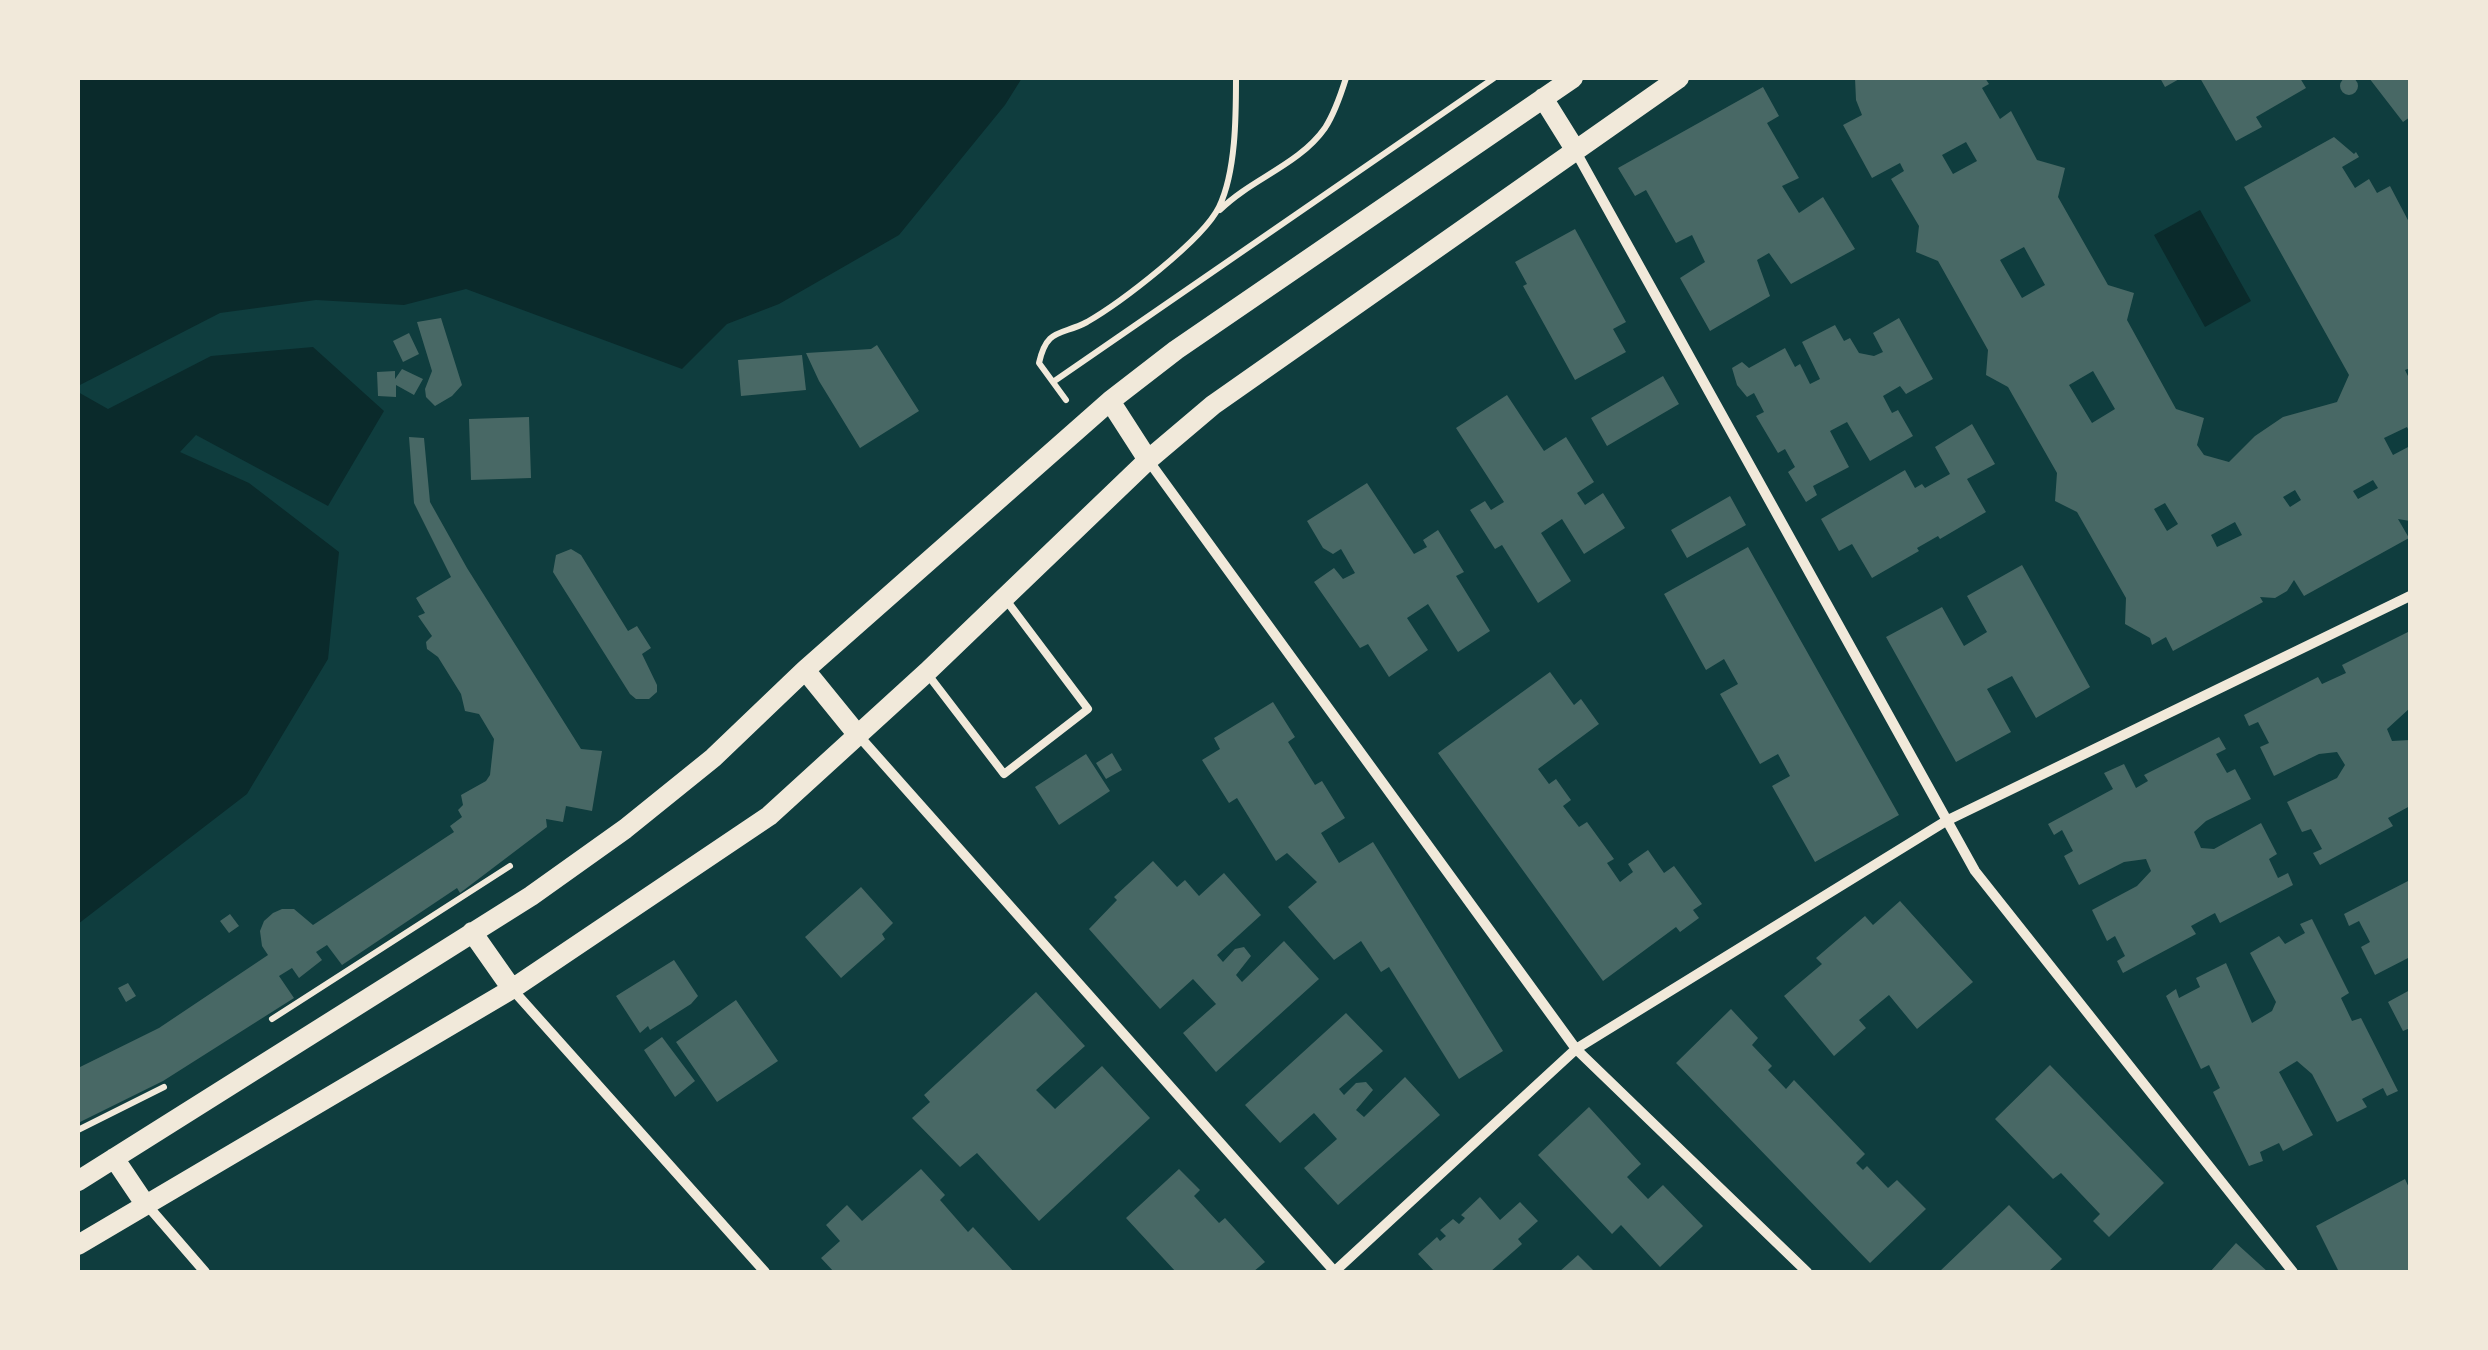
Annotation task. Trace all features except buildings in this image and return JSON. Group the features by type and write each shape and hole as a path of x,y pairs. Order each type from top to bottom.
{"main road":[{"path":"78,1181 531,896 625,830 713,758 806,670 1110,401 1176,350 1573,78"},
{"path":"78,1245 512,989 769,816 1148,460 1213,405 1679,78"},
{"path":"1543,98 1576,151"},
{"path":"1110,401 1148,460"},
{"path":"806,670 857,734"},
{"path":"472,932 512,989"},
{"path":"114,1158 145,1204"}],"street":[{"path":"1576,151 1975,871 2293,1272"},
{"path":"1148,460 1576,1049 1807,1272"},
{"path":"857,734 1335,1272 1576,1049 1946,820 2410,596"},
{"path":"512,989 765,1272"},
{"path":"145,1204 205,1272"}],"lane":[{"path":"926,672 1004,774 1088,709 1004,598"}],"path":[{"path":"1213,218 1229,178 1236,78"},
{"path":"1084,423 1039,363 1043,346 1056,334 1084,324 1134,292 1235,195 1310,145 1326,126 1346,78"},
{"path":"1053,382 1488,79"},
{"path":"270,1020 510,866"},
{"path":"78,1130 179,1078"}],"water":[{"path":"78,78 1022,78 1005,105 899,235 779,304 727,324 682,369 466,289 404,305 316,300 220,313 78,386"},
{"path":"2200,210 2251,301 2205,327 2154,235"},
{"path":"313,347 384,411 328,506 196,435 180,452 249,483 339,552 328,659 247,794 78,924 78,392 108,409 211,356"}]}
